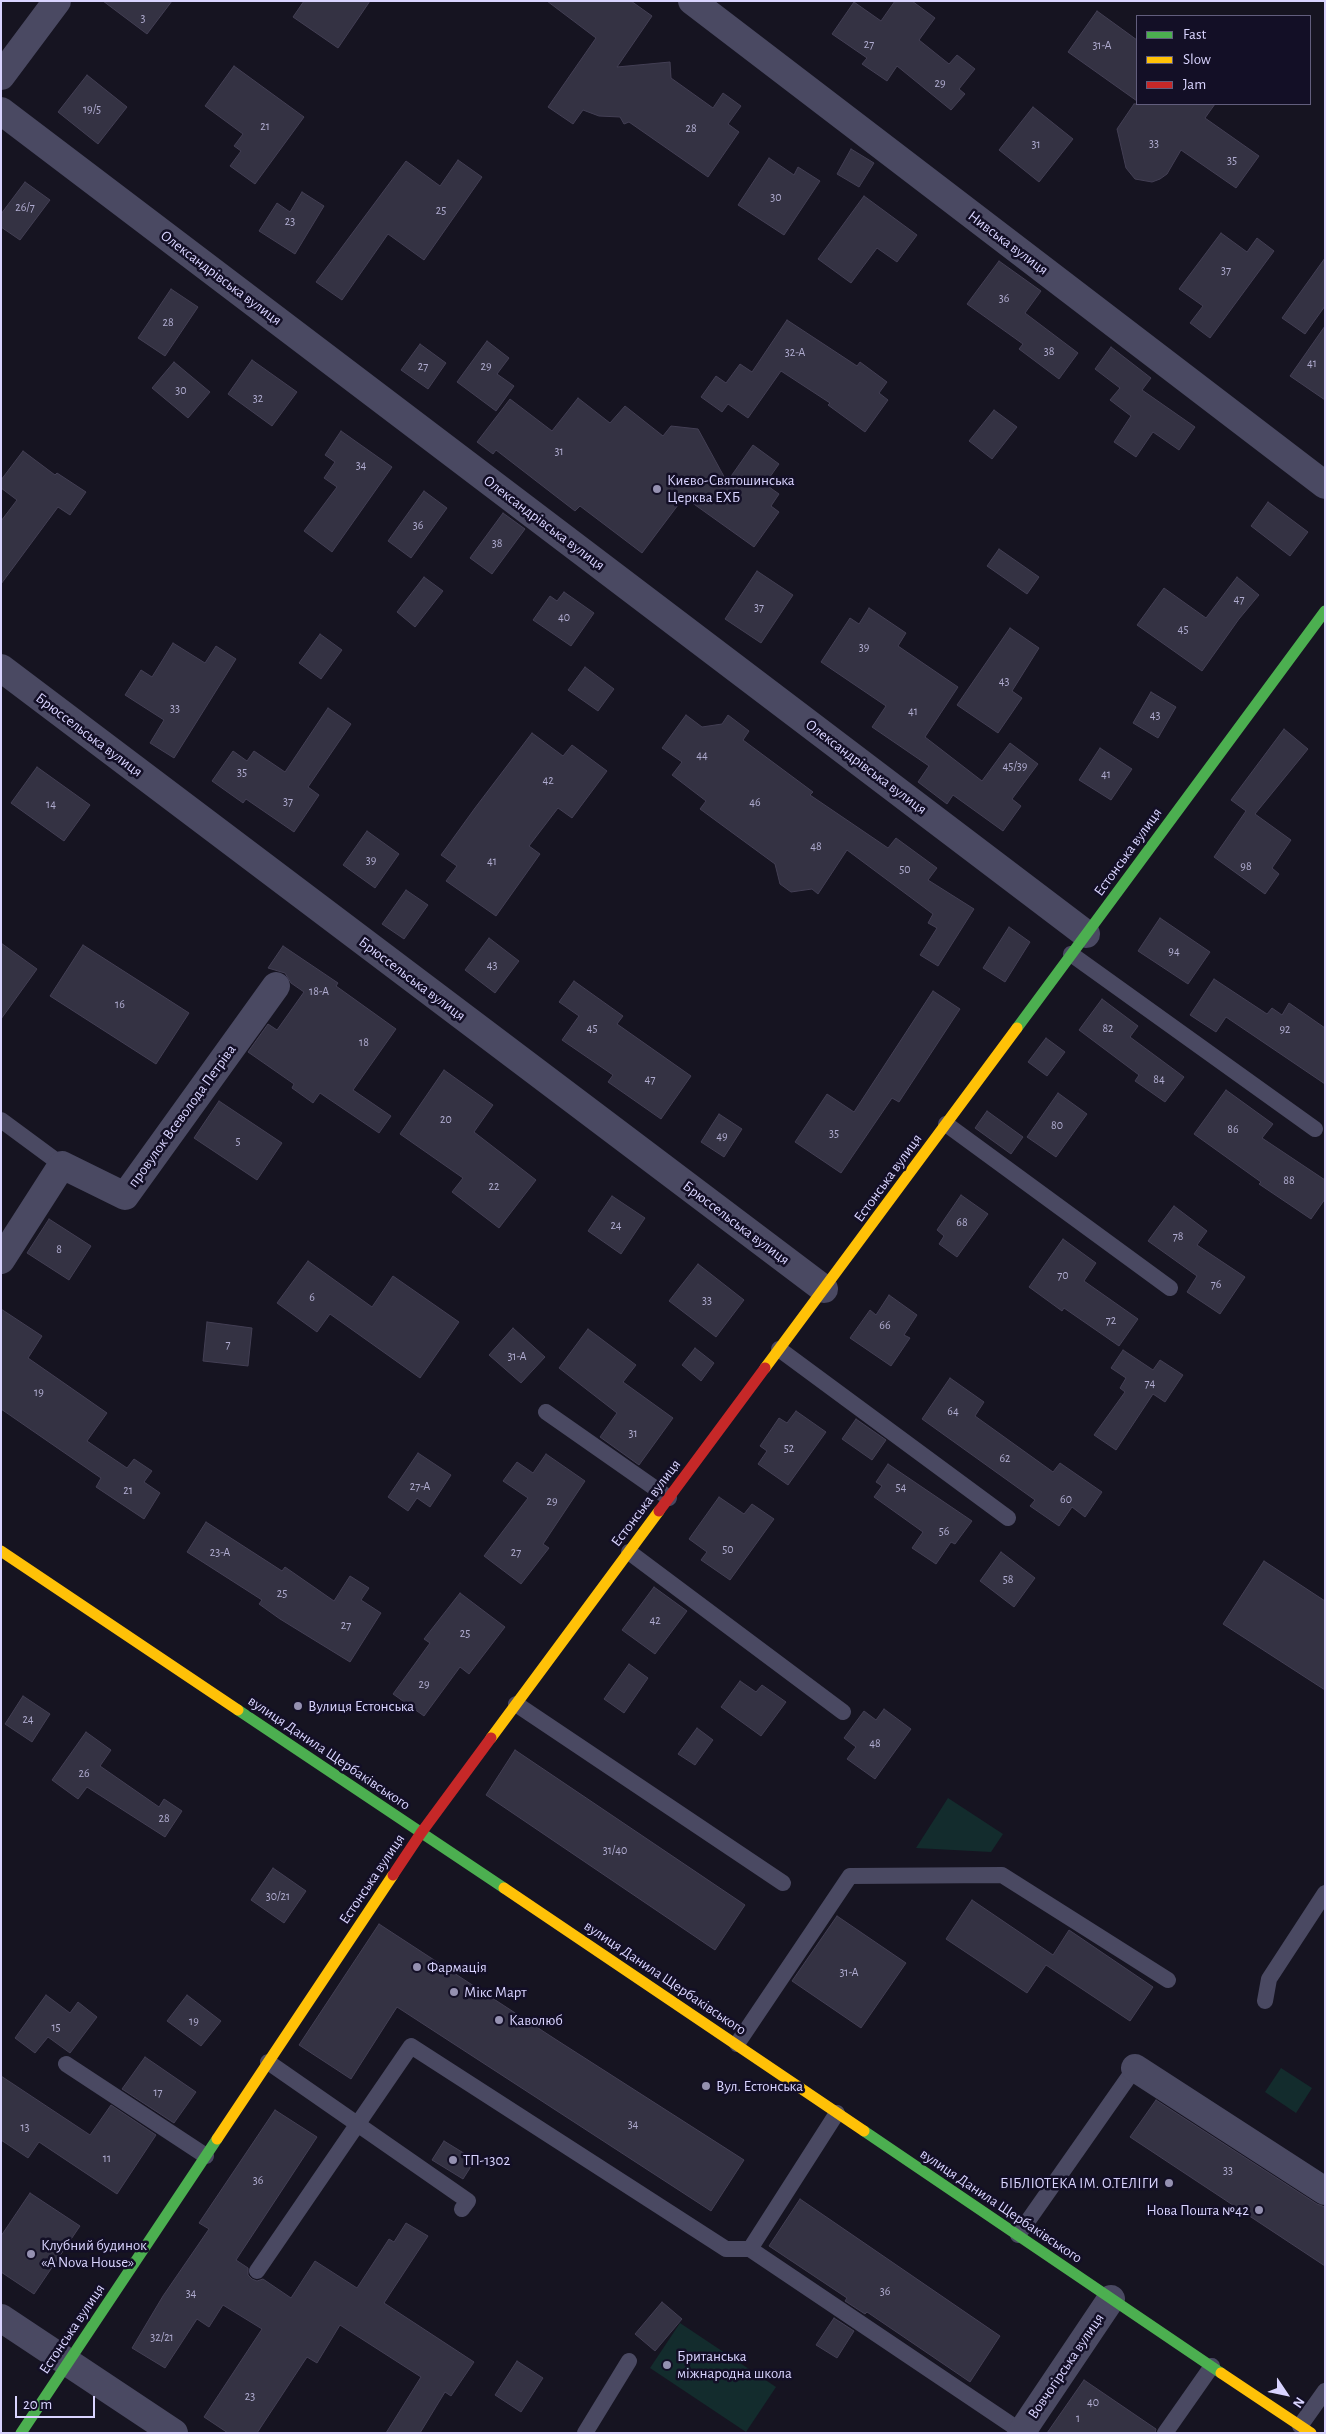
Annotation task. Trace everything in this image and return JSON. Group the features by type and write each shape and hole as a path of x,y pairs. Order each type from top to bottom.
{"street":[{"path":"1,76 57,1"},
{"name":"Нивська вулиця","path":"692,1 1325,485"},
{"name":"Олександрівська вулиця","path":"1,111 1079,944"},
{"name":"Естонська вулиця","path":"21,2433 421,1833 1325,611"},
{"name":"Брюссельська вулиця","path":"1,668 824,1289"},
{"name":"провулок Всеволода Петріва","path":"62,1165 125,1196 276,986"},
{"path":"1,1260 62,1165"},
{"name":"вулиця Данила Щербаківського","path":"1,1551 737,2044 1306,2429"},
{"path":"1135,2068 1325,2191"},
{"name":"Вовчогірська вулиця","path":"1022,2432 1112,2299"},
{"path":"1,2318 174,2433"}],"lane":[{"path":"1079,944 1316,1129"},
{"path":"1,1120 62,1165"},
{"path":"946,1124 1170,1288"},
{"path":"779,1349 1008,1518"},
{"path":"546,1412 669,1498"},
{"path":"629,1552 843,1712"},
{"path":"516,1704 783,1883"},
{"path":"737,2044 850,1876 1002,1874 1168,1980"},
{"path":"1265,2001 1268,1979 1325,1894"},
{"path":"257,2271 412,2046 726,2249 750,2249 1022,2432"},
{"path":"268,2062 468,2201 462,2209"},
{"path":"66,2064 206,2156"},
{"path":"1018,2235 1135,2068"},
{"path":"750,2249 837,2112"},
{"path":"584,2433 629,2361"},
{"path":"1165,2433 1212,2366"},
{"path":"1306,2429 1325,2391"}],"green space":[{"path":"948,1798 1003,1834 991,1852 916,1848"},
{"path":"1281,2068 1312,2088 1296,2113 1265,2092"},
{"path":"680,2323 776,2387 746,2432 650,2368"}],"building":[{"path":"103,1 172,1 147,34"},
{"path":"304,1 370,1 338,48 293,17"},
{"path":"547,1 631,1 652,16 617,67 670,62 671,78 713,108 723,93 741,106 728,124 739,132 708,177 629,122 624,124 620,117 599,116 583,110 573,124 548,107 596,38"},
{"path":"895,1 912,1 935,18 919,40 949,64 957,55 975,69 959,89 965,94 951,110 897,66 887,81 862,64 867,58 832,34 854,2 881,21"},
{"path":"1097,11 1136,39 1136,100 1068,52"},
{"path":"234,66 304,117 255,184 230,166 241,151 234,146 243,134 205,106"},
{"path":"87,75 127,107 98,144 58,112"},
{"path":"1134,104 1214,105 1205,118 1259,156 1236,188 1181,150 1167,174 1160,179 1152,182 1135,179 1126,168 1117,129"},
{"path":"1033,107 1073,139 1039,182 999,150"},
{"path":"851,149 874,163 859,187 837,174"},
{"path":"769,158 794,175 798,167 820,181 784,235 738,205"},
{"path":"458,160 482,177 424,260 388,234 342,300 316,282 406,161 440,186"},
{"path":"25,182 50,200 20,240 1,227 1,214"},
{"path":"302,192 324,206 295,254 259,231 277,203 290,212"},
{"path":"864,196 917,235 897,262 877,248 851,283 818,259"},
{"path":"1221,233 1247,252 1257,238 1274,251 1210,338 1190,323 1203,306 1179,289"},
{"path":"1325,258 1325,306 1305,334 1282,318"},
{"path":"999,261 1041,291 1025,313 1078,353 1059,379 1019,349 1023,344 967,304"},
{"path":"171,289 198,307 165,356 138,338"},
{"path":"787,320 857,366 860,362 887,382 879,393 888,400 865,432 828,405 830,403 781,371 748,418 728,404 722,412 701,397 716,376 726,383 740,364 752,372"},
{"path":"1325,326 1325,400 1290,376"},
{"path":"487,341 509,358 497,374 514,386 496,411 457,382"},
{"path":"420,344 446,363 428,389 401,370"},
{"path":"1111,347 1151,378 1142,390 1195,427 1179,450 1153,432 1136,457 1114,442 1131,416 1110,400 1120,388 1095,369"},
{"path":"252,360 297,392 272,426 228,394"},
{"path":"174,362 210,392 188,418 152,388"},
{"path":"578,398 610,423 625,406 663,436 671,426 698,429 727,482 753,445 779,464 765,484 779,494 771,506 779,512 754,547 684,497 642,553 580,506 575,511 496,450 493,454 477,442 510,399 552,431"},
{"path":"994,410 1017,427 992,459 969,441"},
{"path":"341,431 392,467 332,552 304,531 337,487 324,478 335,462 325,455"},
{"path":"23,451 55,475 57,473 86,492 70,515 58,507 1,584 1,521 17,500 1,488 1,480"},
{"path":"424,491 447,508 411,558 388,541"},
{"path":"1268,502 1308,532 1290,556 1251,526"},
{"path":"503,513 525,529 492,574 470,558"},
{"path":"999,549 1039,577 1027,594 987,566"},
{"path":"757,571 793,595 761,643 725,619"},
{"path":"424,577 443,591 415,627 397,612"},
{"path":"1237,577 1259,595 1239,619 1202,671 1137,625 1164,588 1206,618"},
{"path":"564,592 594,613 571,646 533,620 550,596 557,601"},
{"path":"869,608 906,633 898,646 958,687 925,737 982,781 1010,743 1038,764 1012,799 1021,806 1003,831 953,795 947,804 918,782 929,766 872,727 886,706 821,662 850,618 859,624"},
{"path":"1010,628 1039,648 1012,691 1022,698 998,733 957,705"},
{"path":"320,634 342,650 321,679 299,663"},
{"path":"173,643 205,663 216,646 236,659 174,758 150,743 164,720 125,695 141,670 152,677"},
{"path":"585,667 614,689 598,711 568,690"},
{"path":"1151,692 1176,707 1158,738 1133,723"},
{"path":"328,708 351,724 308,787 319,795 294,832 246,799 243,803 212,781 233,751 247,761 254,751 285,772"},
{"path":"686,715 702,727 722,724 728,715 749,731 743,740 813,792 810,795 888,848 896,838 937,868 928,880 974,909 938,966 920,955 937,928 928,923 933,914 847,850 818,894 812,889 791,892 780,884 775,864 700,809 706,801 672,775 682,762 662,748"},
{"path":"1284,729 1308,749 1255,814 1291,840 1272,868 1279,874 1265,894 1214,857 1246,811 1231,800"},
{"path":"532,733 563,756 572,745 607,771 572,818 558,808 529,846 540,854 496,916 446,881 457,866 441,855"},
{"path":"1100,748 1132,769 1111,800 1079,780"},
{"path":"37,767 90,805 64,841 11,803"},
{"path":"367,831 399,854 375,888 343,865"},
{"path":"406,890 428,905 404,939 382,924"},
{"path":"1160,918 1210,952 1188,984 1138,951"},
{"path":"1009,927 1030,942 1005,982 983,968"},
{"path":"489,938 519,961 495,993 465,970"},
{"path":"1,943 37,969 1,1019"},
{"path":"83,945 189,1013 156,1064 50,996"},
{"path":"283,946 338,983 336,986 396,1029 353,1090 391,1116 379,1133 320,1093 313,1103 292,1088 294,1084 248,1052 268,1024 277,1030 304,992 291,983 285,973 268,968"},
{"path":"1214,979 1267,1014 1272,1008 1282,1015 1289,1003 1325,1028 1325,1084 1226,1017 1216,1032 1190,1015"},
{"path":"574,981 623,1016 617,1024 691,1076 661,1119 608,1082 613,1075 562,1040 579,1016 559,1002"},
{"path":"933,991 960,1009 899,1102 892,1098 841,1173 795,1142 827,1094 854,1112"},
{"path":"1102,999 1138,1026 1130,1037 1184,1077 1165,1102 1135,1081 1139,1075 1079,1030"},
{"path":"1046,1038 1065,1052 1047,1076 1028,1062"},
{"path":"444,1070 493,1105 474,1132 536,1180 499,1228 452,1192 463,1178 400,1134"},
{"path":"1226,1090 1273,1124 1262,1138 1325,1180 1325,1199 1311,1219 1259,1184 1261,1182 1194,1134"},
{"path":"1058,1093 1087,1114 1056,1157 1027,1137"},
{"path":"219,1101 282,1143 257,1180 194,1138"},
{"path":"987,1111 1023,1137 1011,1154 975,1128"},
{"path":"719,1114 742,1129 724,1157 701,1142"},
{"path":"961,1195 988,1214 957,1257 939,1244 944,1236 937,1230"},
{"path":"612,1196 645,1218 621,1254 588,1231"},
{"path":"1174,1206 1207,1231 1197,1245 1245,1277 1220,1314 1187,1292 1197,1276 1148,1241"},
{"path":"49,1219 91,1246 69,1280 27,1253"},
{"path":"1063,1239 1096,1263 1084,1281 1138,1319 1119,1346 1064,1308 1062,1311 1029,1287"},
{"path":"308,1261 372,1307 393,1276 459,1322 420,1378 330,1314 317,1332 277,1303"},
{"path":"698,1264 744,1300 716,1337 669,1301"},
{"path":"889,1295 917,1315 904,1335 910,1338 891,1366 850,1338 870,1310 876,1315"},
{"path":"1,1309 42,1336 28,1358 107,1413 87,1441 127,1468 134,1459 152,1471 144,1482 160,1493 144,1519 96,1487 101,1478 1,1409"},
{"path":"207,1322 252,1328 248,1366 203,1361"},
{"path":"513,1328 545,1357 521,1383 489,1355"},
{"path":"588,1329 636,1365 623,1382 673,1418 639,1465 600,1437 617,1413 559,1368"},
{"path":"695,1348 714,1363 701,1381 682,1365"},
{"path":"1123,1350 1153,1370 1160,1360 1183,1375 1165,1402 1153,1394 1116,1450 1094,1435 1125,1392 1120,1388 1126,1378 1111,1368"},
{"path":"950,1378 984,1402 975,1416 1053,1472 1060,1463 1102,1492 1085,1517 1072,1507 1059,1526 1030,1506 1035,1500 922,1419"},
{"path":"796,1411 826,1432 788,1485 758,1464 767,1451 760,1446 779,1418 787,1423"},
{"path":"856,1419 886,1440 872,1460 842,1439"},
{"path":"418,1453 451,1475 430,1507 417,1498 408,1511 388,1497"},
{"path":"546,1454 585,1481 543,1544 549,1548 521,1584 484,1556 528,1498 503,1481 517,1462 533,1473"},
{"path":"888,1464 972,1521 955,1544 951,1542 936,1564 912,1548 923,1532 874,1497 882,1486 876,1482"},
{"path":"719,1497 744,1514 752,1504 774,1519 730,1580 701,1560 707,1552 689,1539"},
{"path":"206,1522 282,1571 285,1567 334,1601 350,1576 369,1588 361,1600 381,1613 350,1662 280,1619 259,1604 262,1600 187,1552"},
{"path":"1001,1552 1035,1578 1014,1607 980,1581"},
{"path":"1264,1561 1325,1601 1325,1690 1223,1624"},
{"path":"654,1587 687,1611 655,1654 622,1630"},
{"path":"460,1593 505,1627 469,1674 460,1667 424,1716 393,1694 430,1643 424,1639"},
{"path":"629,1664 648,1678 624,1713 604,1699"},
{"path":"740,1681 756,1692 762,1685 786,1702 761,1736 721,1707"},
{"path":"23,1696 50,1714 32,1742 5,1724"},
{"path":"884,1709 911,1729 875,1779 847,1759 856,1747 844,1738 864,1711 876,1720"},
{"path":"697,1728 713,1740 695,1765 678,1754"},
{"path":"86,1732 111,1750 100,1766 159,1807 164,1799 182,1811 165,1837 87,1787 78,1799 52,1780"},
{"path":"515,1750 745,1905 715,1950 486,1795"},
{"path":"273,1868 306,1891 284,1923 251,1900"},
{"path":"972,1900 1053,1955 1069,1930 1153,1987 1130,2021 1046,1965 1027,1993 946,1939"},
{"path":"837,1916 906,1963 861,2028 792,1981"},
{"path":"379,1924 744,2160 711,2211 397,2007 351,2079 299,2045"},
{"path":"46,1995 70,2013 78,2002 97,2017 70,2053 48,2037 35,2053 15,2038"},
{"path":"187,1995 221,2021 201,2046 167,2021"},
{"path":"145,2057 196,2092 174,2123 122,2089"},
{"path":"1,2076 90,2135 111,2105 156,2135 117,2194 39,2142 28,2158 1,2140"},
{"path":"1156,2100 1317,2204 1325,2207 1325,2266 1130,2137"},
{"path":"275,2110 317,2137 236,2260 248,2268 248,2275 252,2279 257,2281 263,2279 291,2298 315,2261 357,2288 389,2239 394,2242 406,2223 428,2236 384,2303 474,2362 451,2396 445,2392 420,2433 386,2433 421,2377 340,2325 317,2363 307,2357 257,2433 228,2433 204,2417 262,2329 223,2305 209,2327 197,2319 165,2368 132,2348 163,2296 209,2229 199,2223"},
{"name":"ТП-1302","path":"444,2141 475,2160 463,2179 432,2160"},
{"name":"Клубний будинок «A Nova House»","path":"30,2193 80,2226 34,2294 1,2272 1,2236"},
{"path":"800,2199 1000,2336 970,2382 867,2312 865,2314 845,2301 847,2298 769,2246"},
{"path":"662,2302 682,2319 655,2351 635,2334"},
{"path":"834,2318 854,2331 837,2358 816,2345"},
{"path":"517,2361 543,2378 521,2412 495,2395"},
{"path":"1084,2380 1156,2429 1155,2433 1047,2433"}],"traffic: fast":[{"path":"1017,1028 1325,611"},
{"path":"238,1710 504,1888"},
{"path":"864,2131 1221,2373"},
{"path":"21,2433 217,2139"}],"traffic: slow":[{"path":"765,1368 1017,1028"},
{"path":"491,1738 659,1511"},
{"path":"1,1551 238,1710"},
{"path":"217,2139 393,1875"},
{"path":"504,1888 864,2131"},
{"path":"1221,2373 1311,2433"}],"traffic: jam":[{"path":"659,1511 765,1368"},
{"path":"393,1875 421,1833 491,1738"}],"place":[{"name":"Києво-Святошинська Церква ЕХБ","path":"657,489"},
{"name":"Вулиця Естонська","path":"298,1706"},
{"name":"Фармація","path":"417,1967"},
{"name":"Мікс Март","path":"454,1992"},
{"name":"Каволюб","path":"499,2020"},
{"name":"Вул. Естонська","path":"706,2086"},
{"name":"ТП-1302","path":"453,2160"},
{"name":"БІБЛІОТЕКА ІМ. О.ТЕЛІГИ","path":"1169,2183"},
{"name":"Нова Пошта №42","path":"1259,2210"},
{"name":"Клубний будинок «A Nova House»","path":"31,2254"},
{"name":"Британська міжнародна школа","path":"667,2365"}]}
